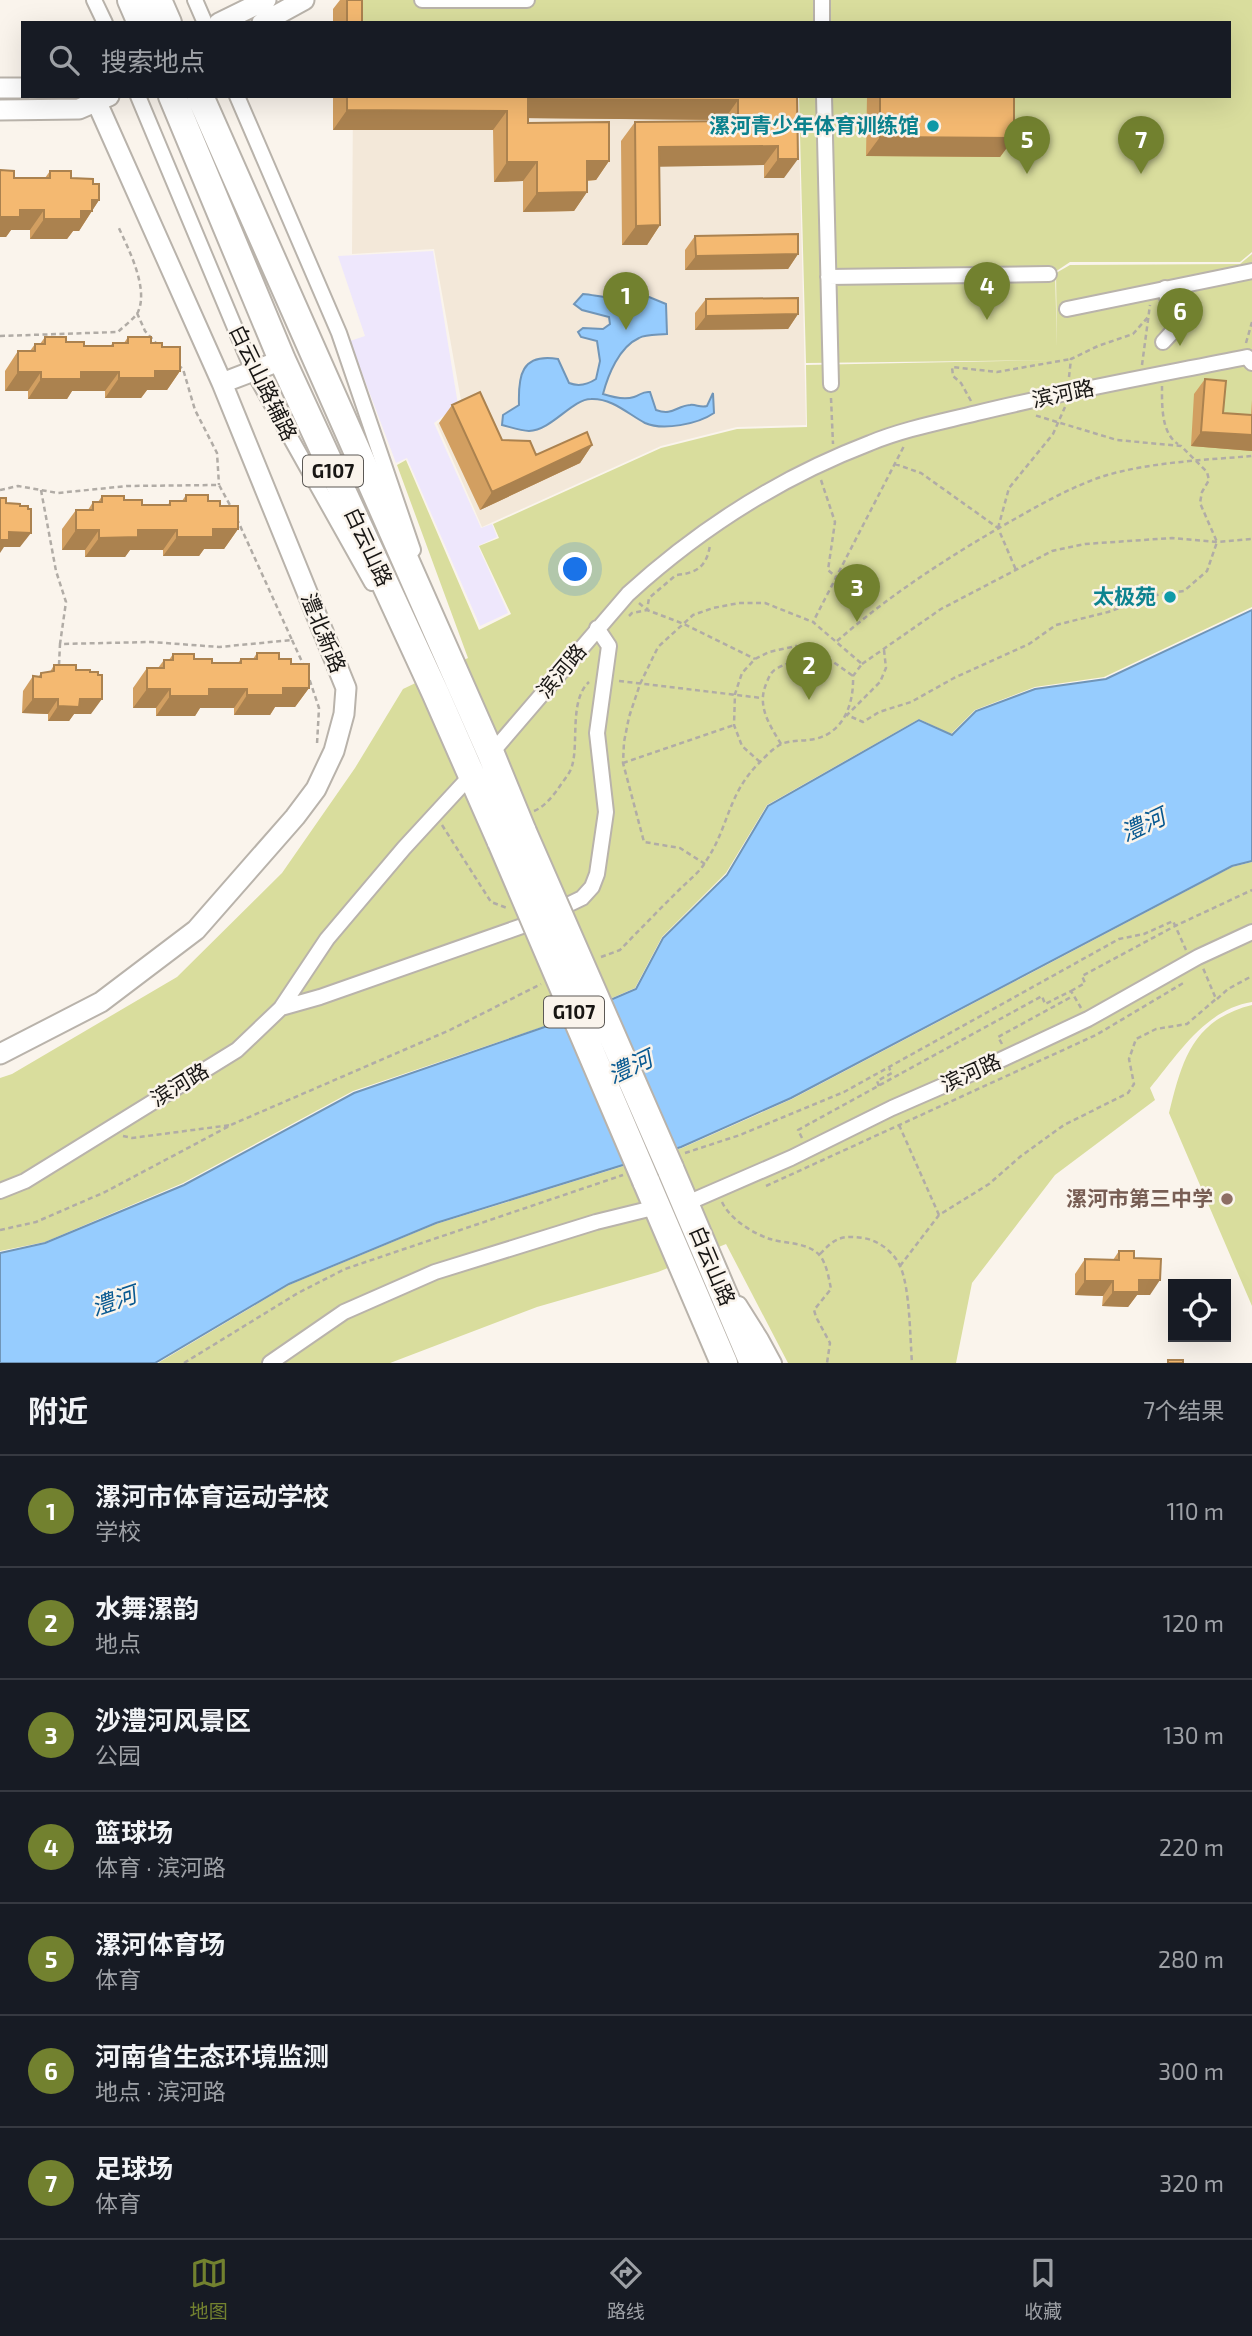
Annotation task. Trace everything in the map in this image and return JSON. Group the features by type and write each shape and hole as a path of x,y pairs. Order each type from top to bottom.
{"highway":[{"path":"131,0 140,21"},
{"path":"158,0 167,21"},
{"name":"白云山路","path":"174,98 282,360 472,775 512,837"},
{"name":"白云山路","path":"201,98 491,754 512,837"},
{"name":"G107","path":"512,837 674,1162"},
{"name":"G107","path":"512,837 638,1177"},
{"name":"白云山路","path":"674,1162 685,1204 753,1363"},
{"name":"白云山路","path":"638,1177 657,1207 724,1363"}],"street":[{"path":"94,0 104,21"},
{"path":"195,0 204,21"},
{"path":"223,21 266,0"},
{"path":"266,21 304,0"},
{"path":"422,0 527,0"},
{"path":"822,0 822,21"},
{"path":"0,88 21,88"},
{"path":"0,110 79,109 100,98"},
{"name":"澧北新路","path":"0,1054 102,1002 196,930 295,817 316,789 334,751 344,714 346,688 222,383 100,98"},
{"name":"白云山路辅路","path":"139,98 253,371 435,692"},
{"path":"238,98 339,333 456,674"},
{"path":"824,98 831,384"},
{"path":"1067,309 1252,271"},
{"path":"828,276 1049,274"},
{"path":"1159,290 1174,330 1163,342"},
{"path":"222,383 282,360"},
{"name":"滨河路","path":"0,1191 25,1181 237,1050 281,1009 327,939 628,594 709,529 755,498 870,442 913,429 1069,391 1250,360"},
{"path":"281,1009 528,924 582,898 592,887 597,874 606,812 597,733 609,646 597,628"},
{"name":"滨河路","path":"685,1204 807,1151 892,1108 1088,1018 1194,959 1252,932"},
{"path":"270,1363 344,1312 435,1272 596,1222 657,1207"},
{"path":"708,1257 774,1363"},
{"path":"687,1275 711,1363"}],"path":[{"path":"0,336 118,332 137,313 142,296 132,257 118,226"},
{"path":"1140,378 1148,317 1159,290"},
{"path":"137,313 145,331 163,352"},
{"path":"977,413 961,383 953,376 953,367 997,372 1071,359 1133,334 1148,317"},
{"path":"1250,360 1245,342 1252,322"},
{"path":"998,528 1009,488 1053,434 1068,401 1071,359"},
{"path":"173,360 183,369 195,410 217,453 219,485 312,681 319,708 317,755"},
{"path":"847,715 863,722 880,712 911,702 954,678 1029,644 1056,625 1108,612 1160,594 1184,591 1207,571 1217,542 1200,503 1202,492 1209,480 1207,472 1168,436 1163,419 1163,374"},
{"path":"831,384 833,459"},
{"path":"1023,402 1034,415 1117,440 1181,446"},
{"path":"813,622 913,429"},
{"path":"837,641 876,608 970,544 1043,503 1104,476 1195,460 1252,456"},
{"path":"895,464 921,473 998,528 1016,570"},
{"path":"815,467 835,522 828,570 836,577"},
{"path":"0,490 18,486 58,493 127,486 219,485"},
{"path":"41,490 56,571 66,602 59,667"},
{"path":"658,568 668,575 681,575 701,567 708,557 709,529"},
{"path":"847,715 853,695 853,676 862,664 941,609 1052,551 1086,544 1171,538 1217,542 1252,538"},
{"path":"628,594 647,610 684,624 755,659"},
{"path":"705,864 680,848 644,842 623,763 629,717 640,684 658,647 693,615 739,603 765,603 813,622 862,664"},
{"path":"60,644 151,642 219,647 292,640"},
{"path":"760,762 743,746 734,725 736,694 742,673 755,659 769,652 796,646 819,654 853,676"},
{"path":"598,958 620,950 705,864 723,827 730,804 743,780 760,762 781,744 827,735 880,682 886,668 884,650"},
{"path":"781,744 766,718 762,698 766,683 773,670 795,660 819,654"},
{"path":"603,679 762,698"},
{"path":"623,763 734,725"},
{"path":"436,815 491,902 523,913 528,924"},
{"path":"807,1151 798,1130 1042,996 1045,1004 1085,983 1082,976 1175,926 1252,890"},
{"path":"674,1162 844,1092 1119,939 1144,934 1173,921 1216,999"},
{"path":"900,1266 939,1215 989,1184 1063,1125 1128,1093 1133,1084 1129,1059 1136,1040 1156,1029 1187,1024 1228,989 1252,976"},
{"path":"0,1230 36,1222 105,1192 233,1124 450,1030 551,979"},
{"path":"1070,991 1088,1018"},
{"path":"1008,1056 998,1037 1073,996"},
{"path":"880,1086 877,1081 892,1073 888,1068"},
{"path":"892,1108 939,1215"},
{"path":"103,1132 132,1138 233,1124"},
{"path":"184,1363 298,1293 345,1269 638,1177"},
{"path":"717,1190 727,1212 742,1224 769,1239 798,1244 819,1254 825,1265 831,1289 814,1310 830,1343 827,1363"},
{"path":"819,1254 833,1240 846,1236 868,1238 890,1250 900,1266 912,1363"}],"shaded area":[{"path":"353,98 798,98 806,425 737,427 661,446 482,527 437,424 462,406 434,249 352,254"},
{"path":"433,251 458,405 434,423 481,528 492,524 497,537 478,546 508,613 480,626 407,458 396,463 350,341 365,336 338,256"}],"green space":[{"path":"352,0 1252,0 1252,252 1240,262 1070,262 1055,272 1057,347 1056,273 1070,265 1240,264 1252,254 1252,607 1104,677 1035,687 975,710 951,734 919,719 767,805 726,873 662,937 635,988 557,1022 353,1091 183,1183 45,1242 0,1251 0,1078 12,1074 177,977 282,873 355,768 403,689 468,658 397,465 406,460 479,630 511,614 479,546 499,538 493,524 661,448 737,429 807,427 806,365 1057,360 806,363 799,98 1231,98 1231,21 352,21"},
{"path":"1252,862 1252,1002 1236,1006 1207,1023 1182,1048 1150,1088 1155,1100 1055,1175 972,1283 956,1363 788,1363 726,1244 658,1272 537,1307 390,1363 158,1363 289,1285 436,1224 682,1148 792,1099 1232,867"},
{"name":"漯河市第三中学","path":"1252,1005 1252,1306 1169,1113 1179,1076 1193,1045 1216,1021"}],"water":[{"path":"637,292 666,304 667,334 649,335 632,342 611,370 603,394 626,398 650,392 656,410 667,412 690,405 707,406 713,393 714,413 690,423 652,425 606,401 591,399 584,400 546,426 537,429 526,431 502,425 503,415 519,405 521,376 529,363 546,358 558,359 569,383 583,385 596,379 600,361 597,341 581,337 578,332 583,328 603,329 610,324 609,317 582,310 574,304 583,294 614,298"},
{"name":"澧河","path":"1252,610 1252,861 1232,866 791,1098 681,1147 436,1223 289,1284 155,1363 0,1363 0,1253 45,1243 184,1185 354,1093 559,1022 636,989 663,938 727,875 768,806 919,720 952,735 976,711 1035,689 1106,679"}],"building":[{"path":"347,0 362,0 362,21 347,21"},
{"path":"347,98 797,98 798,159 778,159 778,146 659,147 660,225 636,226 635,122 738,121 738,100 528,99 528,123 609,122 609,161 587,161 587,192 537,193 537,162 507,162 507,111 347,110"},
{"path":"880,98 1014,98 1014,138 880,137"},
{"path":"0,170 14,171 14,178 50,178 50,171 71,171 71,178 93,179 93,184 99,184 99,200 92,200 92,211 81,211 81,219 44,219 44,210 20,210 20,217 0,217"},
{"path":"798,234 798,254 696,256 695,236"},
{"path":"798,298 798,314 706,316 706,299"},
{"path":"45,337 66,337 66,342 84,342 84,346 113,346 113,343 128,343 128,337 151,337 151,343 162,343 162,347 180,347 180,371 155,371 155,378 119,378 119,372 81,372 81,379 41,379 41,372 18,372 18,351 35,351 35,344 45,344"},
{"path":"1205,379 1226,381 1223,413 1252,415 1252,435 1201,432"},
{"path":"480,392 502,440 530,441 536,455 587,432 592,445 492,492 452,405"},
{"path":"186,495 208,495 208,501 220,501 220,506 238,506 238,529 213,529 213,537 177,537 177,530 138,530 138,537 99,538 99,530 76,530 76,510 93,510 93,502 102,502 102,496 124,496 124,500 142,500 142,505 170,505 170,501 186,501"},
{"path":"0,498 6,498 6,503 20,504 31,509 31,533 9,532 9,540 0,540"},
{"path":"257,653 279,653 279,659 291,659 291,664 309,664 309,688 283,688 283,695 247,695 247,689 209,689 209,696 170,696 170,689 147,689 147,668 164,668 164,660 173,660 173,654 194,654 194,659 212,659 212,663 241,663 241,659 257,659"},
{"path":"54,665 76,665 76,670 98,672 98,675 102,675 102,699 80,699 79,707 58,706 58,699 33,699 33,676 41,677 41,673 54,671"},
{"path":"1119,1251 1134,1251 1134,1258 1161,1259 1160,1280 1139,1280 1139,1292 1113,1292 1113,1281 1085,1281 1085,1259 1119,1260"},
{"path":"1168,1360 1183,1360 1183,1363 1168,1363"}],"place":[{"name":"漯河青少年体育训练馆","path":"933,126"},
{"name":"漯河体育场","path":"1027,174"},
{"name":"足球场","path":"1141,174"},
{"name":"篮球场","path":"987,320"},
{"name":"漯河市体育运动学校","path":"626,330"},
{"name":"河南省生态环境监测","path":"1180,346"},
{"name":"太极苑","path":"1170,597"},
{"name":"沙澧河风景区","path":"857,622"},
{"name":"水舞漯韵","path":"809,700"},
{"name":"漯河市第三中学","path":"1227,1199"}]}
